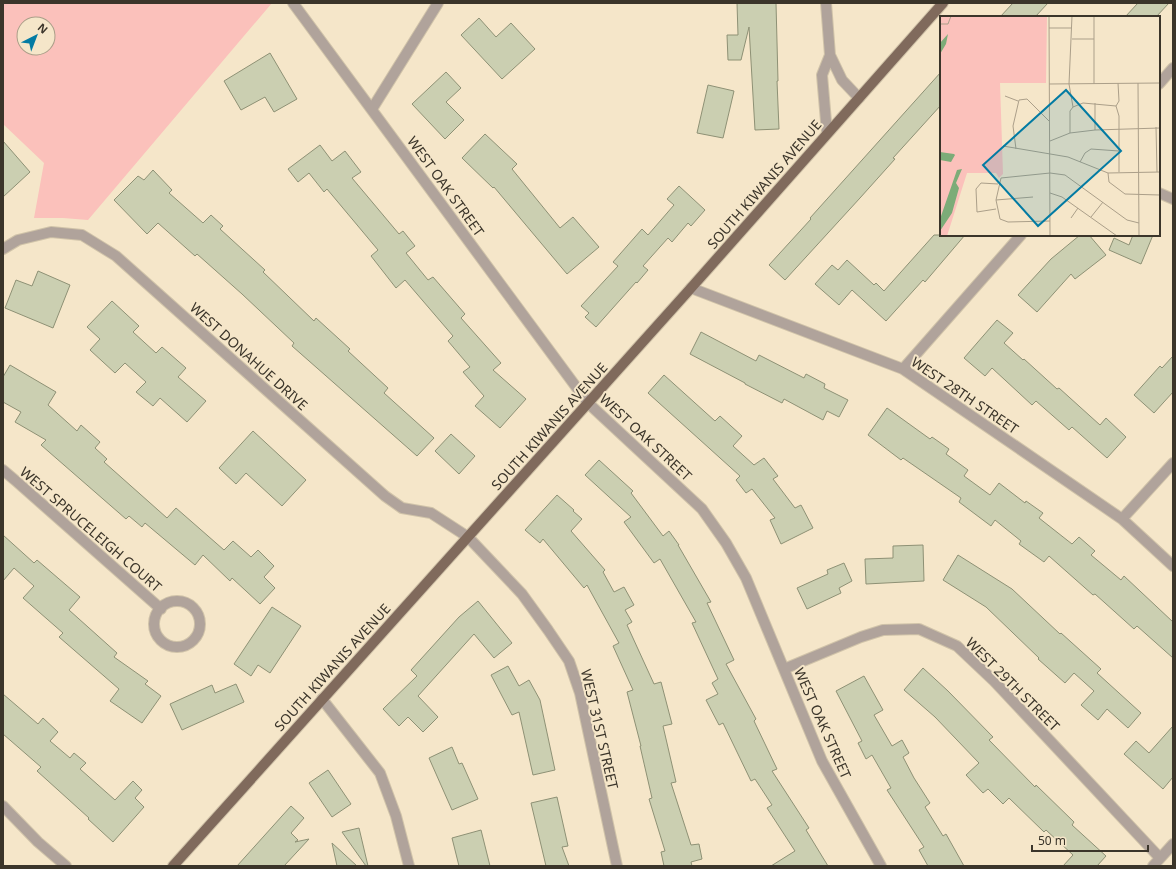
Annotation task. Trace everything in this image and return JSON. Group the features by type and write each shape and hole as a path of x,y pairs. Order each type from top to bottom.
{"main road":[{"name":"SOUTH KIWANIS AVENUE","path":"173,866 691,288 943,3"}],"street":[{"name":"WEST OAK STREET","path":"293,3 588,403 702,509 726,543 746,578 822,761 881,866"},
{"path":"372,109 438,3"},
{"path":"826,3 830,55 842,80 859,98"},
{"path":"827,133 822,75 830,55"},
{"path":"1160,83 1173,68"},
{"path":"1160,194 1173,199"},
{"name":"WEST DONAHUE DRIVE","path":"3,249 18,240 51,232 82,235 116,256 385,496 402,508 431,513 468,537"},
{"path":"903,369 1020,236"},
{"name":"WEST 28TH STREET","path":"691,288 903,369 1122,520 1173,566"},
{"path":"1122,520 1173,463"},
{"name":"WEST SPRUCELEIGH COURT","path":"3,470 161,609"},
{"name":"WEST 31ST STREET","path":"468,537 522,594 570,661 580,693 617,866"},
{"name":"WEST SPRUCELEIGH COURT","path":"174,602 188,604 198,615 200,622 200,630 197,637 185,646 170,646 164,642 158,637 155,630 156,615 161,609 167,604 174,602"},
{"name":"WEST 29TH STREET","path":"784,668 861,637 883,630 919,629 957,646 994,681 1157,862"},
{"path":"322,699 380,773 396,816 409,866"},
{"path":"3,806 38,842 66,866"},
{"path":"1157,862 1173,844"}],"shaded area":[{"path":"3,3 272,3 88,220 34,218 44,163 3,124"}],"building":[{"path":"737,3 776,3 779,129 755,130 749,27 741,60 728,60 727,35 738,35"},
{"path":"1013,3 1048,3 1036,16 1001,16"},
{"path":"1138,3 1169,3 1157,16 1126,16"},
{"path":"479,18 496,37 511,23 535,49 502,79 461,35"},
{"path":"270,53 297,99 274,112 265,97 241,110 224,81"},
{"path":"446,72 461,88 446,102 464,120 445,139 412,104"},
{"path":"940,73 940,106 893,158 895,159 785,280 769,265 811,219 810,218"},
{"path":"708,85 734,91 723,138 697,133"},
{"path":"485,134 517,164 512,169 560,228 573,217 599,247 567,274 494,187 493,188 462,158"},
{"path":"3,141 30,172 3,197"},
{"path":"320,145 332,161 345,151 361,172 352,178 399,234 403,231 415,246 406,253 428,280 433,277 465,314 461,318 501,363 493,370 526,399 500,428 475,406 484,396 463,372 470,367 448,341 453,336 405,280 396,288 371,256 378,250 327,189 324,192 309,173 298,182 288,169"},
{"path":"153,170 172,190 169,193 203,223 211,215 223,226 220,229 265,270 263,272 314,321 316,318 350,349 348,351 388,388 384,393 434,438 417,456 292,346 294,343 197,254 195,256 158,223 147,234 114,200 138,176 144,180"},
{"path":"679,186 705,210 691,226 688,223 672,242 668,238 643,266 648,270 596,327 585,317 589,313 581,306 618,266 613,262 642,229 648,235 674,205 667,199"},
{"path":"934,235 964,236 925,282 923,280 886,321 852,290 839,305 815,284 832,265 838,270 847,260 874,285 876,283 884,291"},
{"path":"1079,236 1090,236 1106,255 1075,279 1071,274 1037,312 1018,295 1051,259"},
{"path":"1133,236 1153,236 1141,264 1109,250 1114,238 1129,245"},
{"path":"38,271 70,285 53,328 5,308 16,280 32,286"},
{"path":"112,301 139,326 133,332 156,353 162,347 186,368 178,377 206,401 187,422 160,398 153,406 136,392 146,382 125,363 115,373 90,350 100,339 87,327"},
{"path":"997,320 1013,333 1004,343 1057,389 1059,388 1100,425 1106,418 1126,437 1107,458 1072,427 1069,430 1036,401 1032,405 992,368 985,376 964,358"},
{"path":"701,332 756,361 759,355 804,378 806,374 825,384 824,388 848,400 839,417 827,411 823,420 784,399 782,403 690,354"},
{"path":"1173,356 1173,392 1154,413 1134,395 1160,366 1162,368"},
{"path":"10,365 56,392 48,405 77,431 81,425 100,442 95,448 107,459 104,462 167,518 176,508 224,550 233,541 251,557 258,550 274,566 264,577 275,588 260,604 232,578 230,581 203,555 195,565 145,523 142,527 129,516 126,519 41,445 46,440 15,422 21,412 3,402 3,377"},
{"path":"664,375 715,421 720,416 742,436 733,446 754,465 764,458 778,476 773,479 795,508 801,505 813,528 781,544 770,520 775,518 752,489 746,493 736,480 740,476 648,393"},
{"path":"887,408 930,439 932,437 949,449 946,454 968,470 964,476 990,495 999,483 1025,503 1026,501 1043,513 1039,518 1072,544 1079,537 1095,551 1091,555 1121,580 1124,576 1173,622 1173,658 1137,626 1134,629 1049,556 1044,562 1019,544 1021,541 995,520 991,526 959,502 961,498 903,458 901,460 868,435"},
{"path":"253,431 306,480 282,506 246,473 236,484 219,468"},
{"path":"451,434 475,456 459,474 435,451"},
{"path":"599,460 633,491 631,493 663,536 669,531 679,545 711,602 707,603 734,660 726,664 756,719 754,721 777,769 772,771 809,828 806,830 828,866 771,866 795,851 767,808 772,805 755,779 751,781 723,723 719,725 706,700 718,694 712,683 718,679 692,623 696,622 660,559 654,563 624,522 631,517 585,475"},
{"path":"557,495 582,519 571,531 605,570 603,572 614,592 624,587 634,605 625,610 632,622 627,625 654,684 661,682 672,724 663,726 676,782 671,783 691,845 699,844 702,859 691,862 692,866 664,866 661,852 665,851 649,799 652,798 641,746 627,692 633,690 613,646 619,643 587,585 584,588 543,539 540,543 525,530"},
{"path":"3,535 34,563 37,560 80,597 69,610 117,653 114,657 148,681 145,684 161,696 142,723 110,701 119,689 59,637 63,633 23,598 34,586 14,568 3,581"},
{"path":"923,545 924,581 866,584 865,559 893,558 893,546"},
{"path":"958,555 1012,589 1060,634 1061,633 1101,669 1097,673 1141,713 1128,728 1107,709 1098,720 1081,705 1094,691 1074,673 1065,683 1038,659 1039,658 986,607 943,580"},
{"path":"844,563 852,581 839,588 841,593 807,609 797,588 828,574 827,570"},
{"path":"478,601 512,643 494,658 474,634 418,696 438,717 423,732 408,717 399,726 383,709 417,676 411,670 459,617"},
{"path":"272,607 301,626 270,673 258,665 251,676 234,664"},
{"path":"508,666 519,686 529,680 540,700 555,770 533,775 519,712 512,715 491,675"},
{"path":"923,668 993,737 989,740 1035,787 1036,785 1074,822 1072,825 1106,856 1097,866 1063,866 1073,855 1046,830 1044,832 1009,798 1003,804 988,789 983,793 966,775 979,763 935,717 904,690"},
{"path":"864,676 883,710 874,715 892,746 902,740 909,753 903,757 930,803 925,807 943,836 946,834 964,866 928,866 919,850 924,847 887,790 891,788 872,755 866,759 858,743 862,741 836,691"},
{"path":"236,684 244,702 182,730 170,704 212,685 215,693"},
{"path":"3,694 38,724 43,718 58,732 50,741 70,758 74,753 86,763 80,769 115,800 133,781 142,790 135,798 144,807 113,842 37,771 41,767 3,734"},
{"path":"1173,726 1173,777 1163,789 1124,754 1136,741 1149,753"},
{"path":"452,747 459,764 462,763 478,799 452,810 429,758"},
{"path":"328,770 351,804 332,817 309,783"},
{"path":"557,797 568,846 562,847 569,866 546,866 531,803"},
{"path":"291,806 304,818 291,833 298,840 295,842 309,839 284,866 237,866"},
{"path":"359,828 368,866 366,866 342,832"},
{"path":"481,830 490,866 459,866 452,838"},
{"path":"332,843 357,866 337,866"}]}
